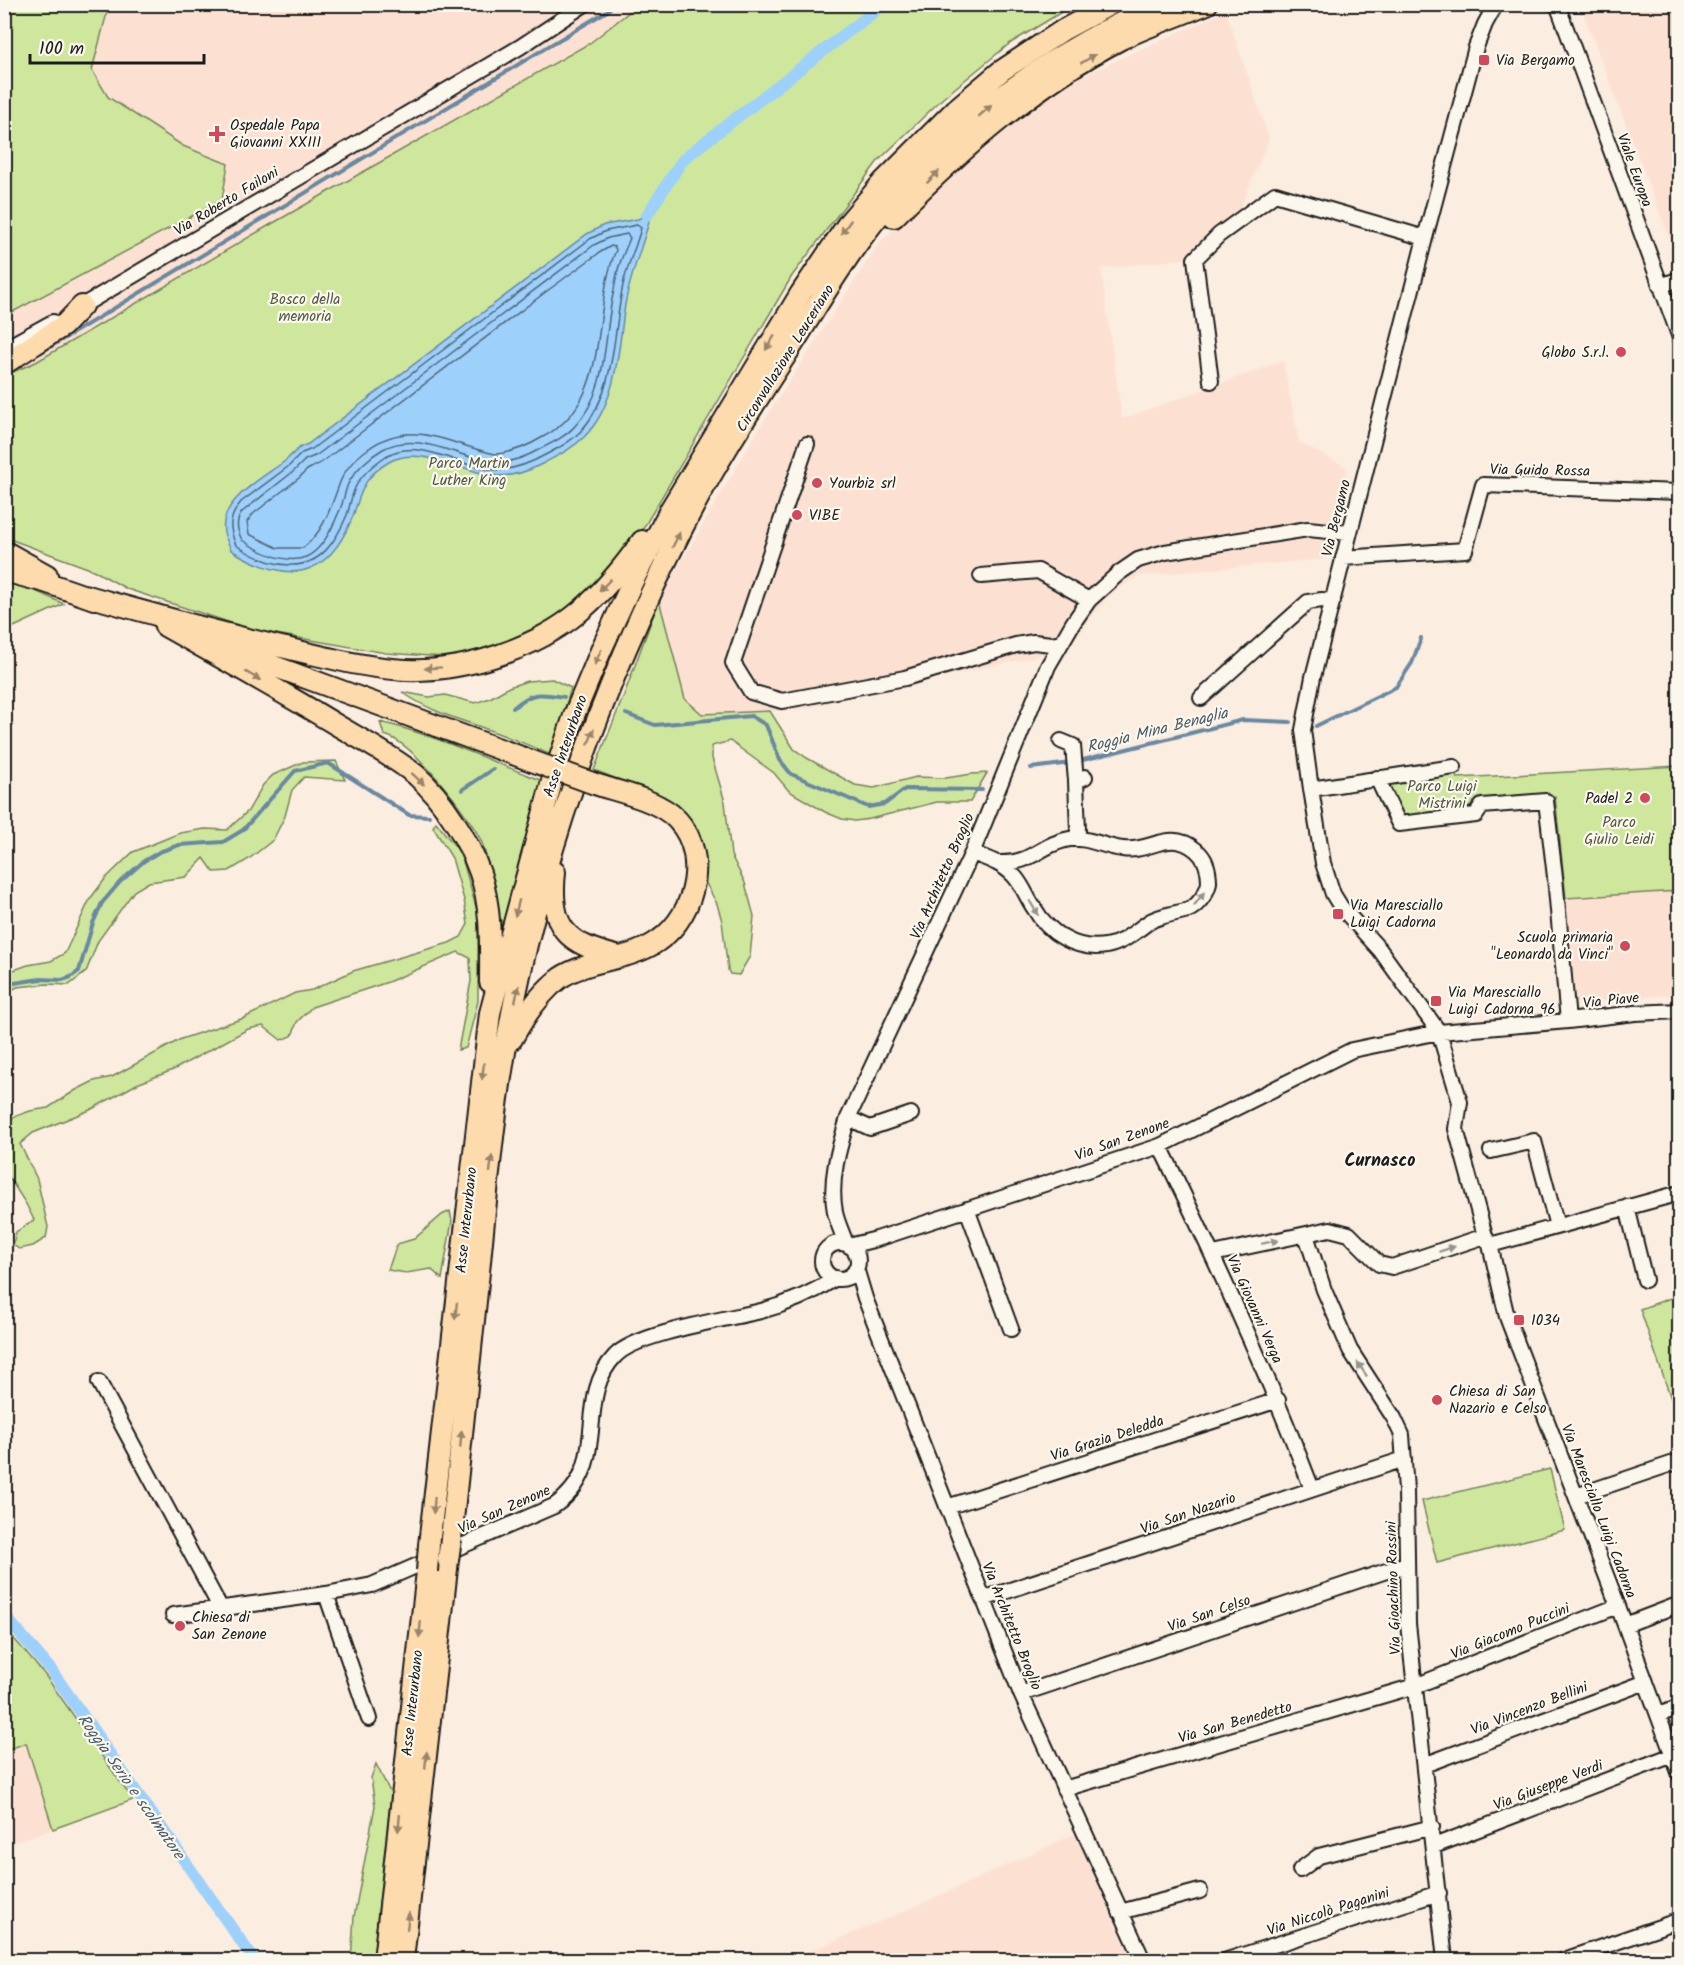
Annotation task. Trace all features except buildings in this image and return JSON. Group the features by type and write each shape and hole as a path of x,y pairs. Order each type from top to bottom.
{"highway":[{"path":"1001,71 1024,45 1091,4"},
{"path":"1001,71 1063,30 1112,4"},
{"name":"Circonvallazione Leuceriano","path":"559,832 617,670 683,526 776,371 859,243 912,178 941,149 1012,89 1098,34 1162,4"},
{"path":"835,279 859,260 892,219 947,164 1031,93 1122,39 1207,4"},
{"name":"Circonvallazione Leuceriano","path":"670,510 801,293 849,222 883,182 956,109 1001,71"},
{"path":"4,364 63,326 82,306"},
{"path":"4,571 226,634 348,662 407,670 444,668 478,661 513,650 549,632 579,612 629,560 655,521 670,510"},
{"name":"Asse Interurbano","path":"384,1960 490,1013 532,851 575,713 632,583 670,510"},
{"path":"4,551 80,593 646,801 671,815 685,832 696,875 690,901 673,928 659,941 622,957 583,968 561,978 535,1004 519,1026 506,1052"},
{"path":"4,562 45,582"},
{"path":"165,626 393,759 416,776 438,798 453,818 480,873 490,913 490,1013"},
{"path":"559,832 554,885 556,916 567,933 582,945 622,957"},
{"name":"Asse Interurbano","path":"403,1960 484,1222 506,1052 532,928 559,832"}],"street":[{"name":"Via Roberto Failoni","path":"4,350 520,47 585,4"},
{"name":"Via Bergamo","path":"1303,730 1313,677 1425,238 1476,47 1496,4"},
{"name":"Viale Europa","path":"1558,6 1680,338"},
{"path":"1211,381 1195,260 1219,235 1275,194 1425,238"},
{"path":"1660,286 1680,279"},
{"path":"807,444 733,663 751,692 782,701 905,678 1016,645 1034,642 1060,645"},
{"name":"Via Guido Rossa","path":"1343,558 1466,550 1483,485 1680,492"},
{"name":"Via Architetto Broglio","path":"848,1245 836,1213 833,1189 836,1165 848,1118 972,853 1048,666 1089,600 1119,573 1138,560 1165,552 1308,529 1349,533"},
{"path":"981,576 1038,572 1089,600"},
{"path":"1201,698 1308,602 1333,601"},
{"name":"Via Maresciallo Luigi Cadorna","path":"1303,730 1323,863 1333,894 1341,907 1380,950 1439,1032 1460,1102 1456,1129 1507,1317 1680,1775"},
{"path":"1061,741 1072,746 1077,770 1078,831 1076,839"},
{"path":"1311,789 1454,766"},
{"path":"1377,778 1399,824 1476,815 1482,806 1546,801 1556,877 1568,1021"},
{"path":"972,853 998,863 1016,878 1034,908 1051,930 1069,941 1089,946 1104,946 1128,939 1149,922 1161,916 1192,908 1208,886 1209,871 1202,855 1191,846 1178,841 1165,840 1139,849 1125,850 1076,839 1065,840 1022,861 998,863"},
{"name":"Via Piave","path":"1439,1032 1635,1013 1680,1011"},
{"name":"Via San Zenone","path":"848,1245 877,1239 1160,1146 1352,1050 1439,1032"},
{"path":"848,1118 870,1128 912,1114"},
{"path":"1491,1151 1534,1141 1557,1226"},
{"name":"Via Giovanni Verga","path":"1160,1146 1213,1254 1278,1400 1312,1489"},
{"path":"1213,1254 1330,1229 1349,1234 1378,1264 1392,1267 1680,1193"},
{"path":"1627,1207 1645,1280"},
{"path":"968,1209 1011,1329"},
{"name":"Via Architetto Broglio","path":"830,1246 836,1213"},
{"name":"Via Gioachino Rossini","path":"1306,1235 1324,1290 1350,1350 1394,1418 1402,1435 1407,1490 1408,1624 1445,1960"},
{"name":"Via San Zenone","path":"856,1264 877,1239"},
{"path":"841,1243 848,1245 855,1252 856,1264 848,1276 839,1278 826,1272 823,1267 823,1255 830,1246 841,1243"},
{"name":"Via Architetto Broglio","path":"856,1264 865,1298 1021,1694 1143,1960"},
{"path":"802,1296 823,1267"},
{"name":"Via Architetto Broglio","path":"839,1278 865,1298"},
{"name":"Via San Zenone","path":"173,1615 326,1594 372,1585 554,1506 566,1498 583,1475 587,1461 596,1390 603,1371 616,1354 639,1340 786,1304 839,1278"},
{"path":"99,1382 220,1607"},
{"name":"Via Grazia Deledda","path":"947,1507 1278,1400"},
{"name":"Via San Nazario","path":"983,1599 1404,1460"},
{"path":"1575,1496 1677,1462 1680,1477"},
{"name":"Via San Celso","path":"1021,1694 1407,1564"},
{"path":"326,1594 369,1719"},
{"path":"1625,1625 1680,1604"},
{"name":"Via Giacomo Puccini","path":"1415,1686 1618,1606"},
{"name":"Via Vincenzo Bellini","path":"1424,1766 1646,1682"},
{"name":"Via San Benedetto","path":"1064,1789 1415,1686"},
{"path":"1658,1714 1680,1707"},
{"name":"Via Giuseppe Verdi","path":"1434,1846 1673,1755"},
{"path":"1300,1870 1319,1856 1432,1827"},
{"path":"1120,1912 1200,1890"},
{"name":"Via Niccolò Paganini","path":"1227,1960 1439,1893"},
{"path":"1564,1960 1680,1920"}],"shaded area":[{"name":"Ospedale Papa Giovanni XXIII","path":"5,5 638,5 590,43 268,226 36,362 5,376"},
{"path":"1580,5 1679,5 1679,263"},
{"path":"1226,11 1269,139 1241,206 1190,258 1101,269 1122,419 1283,361 1299,442 1348,468 1323,559 1138,576 1108,596 1063,654 1042,655 796,710 702,714 685,699 659,600 763,422 879,243 1032,101"},
{"name":"Scuola primaria \"Leonardo da Vinci\"","path":"1679,891 1679,994 1576,1003 1566,898"},
{"path":"4,1735 9,1749 26,1743 53,1829 5,1845"},
{"path":"1077,1833 1132,1960 790,1960 919,1905"}],"green space":[{"path":"5,4 109,5 92,70 108,97 183,146 228,164 222,200 5,316"},
{"name":"Parco Martin Luther King","path":"638,5 1073,5 1009,44 943,98 878,161 792,276 634,544 596,584 553,619 486,651 445,657 386,653 253,630 127,589 93,570 4,537 4,376 36,362 268,226 590,43"},
{"path":"5,577 64,604 5,631"},
{"path":"659,600 685,699 702,714 770,711 794,749 855,785 874,788 916,777 946,778 987,773 970,802 937,802 855,821 842,819 825,812 789,791 774,773 730,741 712,746 712,758 725,802 731,855 745,883 754,916 750,956 739,975 730,974 728,970 722,921 717,904 702,876 698,845 637,787 594,770"},
{"path":"552,679 571,688 551,755 439,712 402,692 429,697 445,695 475,703 527,681"},
{"path":"380,722 442,741 543,781 504,923 498,919 488,861 476,831 453,798 424,764 396,740 384,735"},
{"path":"336,761 345,780 304,777 292,790 285,816 273,840 249,859 229,871 214,872 204,858 186,877 149,882 134,891 98,941 86,972 69,985 47,984 17,987 5,994 5,973 28,965 51,961 65,953 90,899 105,879 133,852 180,833 205,829 227,830 248,811 263,785 273,775 303,762"},
{"name":"Parco Giulio Leidi","path":"1679,766 1679,891 1566,898 1555,796 1474,802 1466,811 1402,819 1384,783 1455,773 1457,778"},
{"path":"436,822 461,854 478,914 478,1001 466,1048 458,1050 471,981 470,958 458,952 388,982 312,1007 297,1022 292,1036 281,1040 263,1026 248,1029 173,1070 137,1084 90,1110 33,1133 20,1144 37,1179 48,1227 46,1238 33,1246 19,1249 13,1245 16,1232 34,1220 5,1171 5,1124 14,1117 48,1108 76,1090 94,1081 112,1077 181,1039 244,1018 295,993 312,990 353,971 449,943 461,937 468,924 464,900 452,858 433,827"},
{"path":"450,1211 452,1221 442,1279 431,1269 406,1273 388,1270 397,1244 414,1239"},
{"path":"1679,1295 1680,1411 1676,1413 1640,1309"},
{"path":"1550,1469 1565,1530 1437,1563 1422,1501"},
{"path":"4,1627 45,1675 133,1800 53,1829 26,1743 9,1749 5,1735"},
{"path":"376,1764 391,1794 373,1960 351,1960 354,1917 375,1806 371,1778"}],"water":[{"path":"647,215 649,222 627,294 615,375 604,408 584,437 564,452 535,467 507,475 485,474 424,457 412,456 389,462 374,473 365,485 343,538 331,554 318,565 303,570 287,572 270,568 231,550 225,534 224,521 235,500 255,482 587,234 604,225 638,219"}],"waterway":[{"path":"40,353 607,11 614,4"},
{"path":"647,215 682,161 692,152 884,4"},
{"name":"Roggia Mina Benaglia","path":"1316,726 1396,687 1412,663 1421,638"},
{"name":"Roggia Mina Benaglia","path":"513,708 531,696 564,697"},
{"name":"Roggia Mina Benaglia","path":"626,714 655,725 751,716 766,725 780,760 791,774 868,807 885,804 905,789 982,790"},
{"name":"Roggia Mina Benaglia","path":"1079,761 1243,720 1290,722"},
{"name":"Roggia Mina Benaglia","path":"4,987 8,984 40,979 62,980 71,977 79,971 93,923 102,903 120,882 144,861 159,852 179,845 223,842 243,830 295,771 328,763 409,815 429,816"},
{"name":"Roggia Mina Benaglia","path":"1031,768 1071,763"},
{"name":"Roggia Mina Benaglia","path":"462,790 493,769"},
{"name":"Roggia Serio e scolmatore","path":"4,1615 51,1670 254,1960"}],"place":[{"name":"Via Bergamo","path":"1484,60"},
{"name":"Ospedale Papa Giovanni XXIII","path":"217,134"},
{"name":"Globo S.r.l.","path":"1621,352"},
{"name":"Yourbiz srl","path":"817,483"},
{"name":"VIBE","path":"797,515"},
{"name":"Padel 2","path":"1645,798"},
{"name":"Via Maresciallo Luigi Cadorna","path":"1338,914"},
{"name":"Scuola primaria \"Leonardo da Vinci\"","path":"1625,946"},
{"name":"Via Maresciallo Luigi Cadorna 96","path":"1436,1001"},
{"name":"1034","path":"1519,1320"},
{"name":"Chiesa di San Nazario e Celso","path":"1437,1400"},
{"name":"Chiesa di San Zenone","path":"180,1626"}],"district":[{"name":"Curnasco","path":"1380,1160"}],"park label":[{"name":"Bosco della memoria","path":"305,308"},
{"name":"Parco Luigi Mistrini","path":"1442,794"}]}
